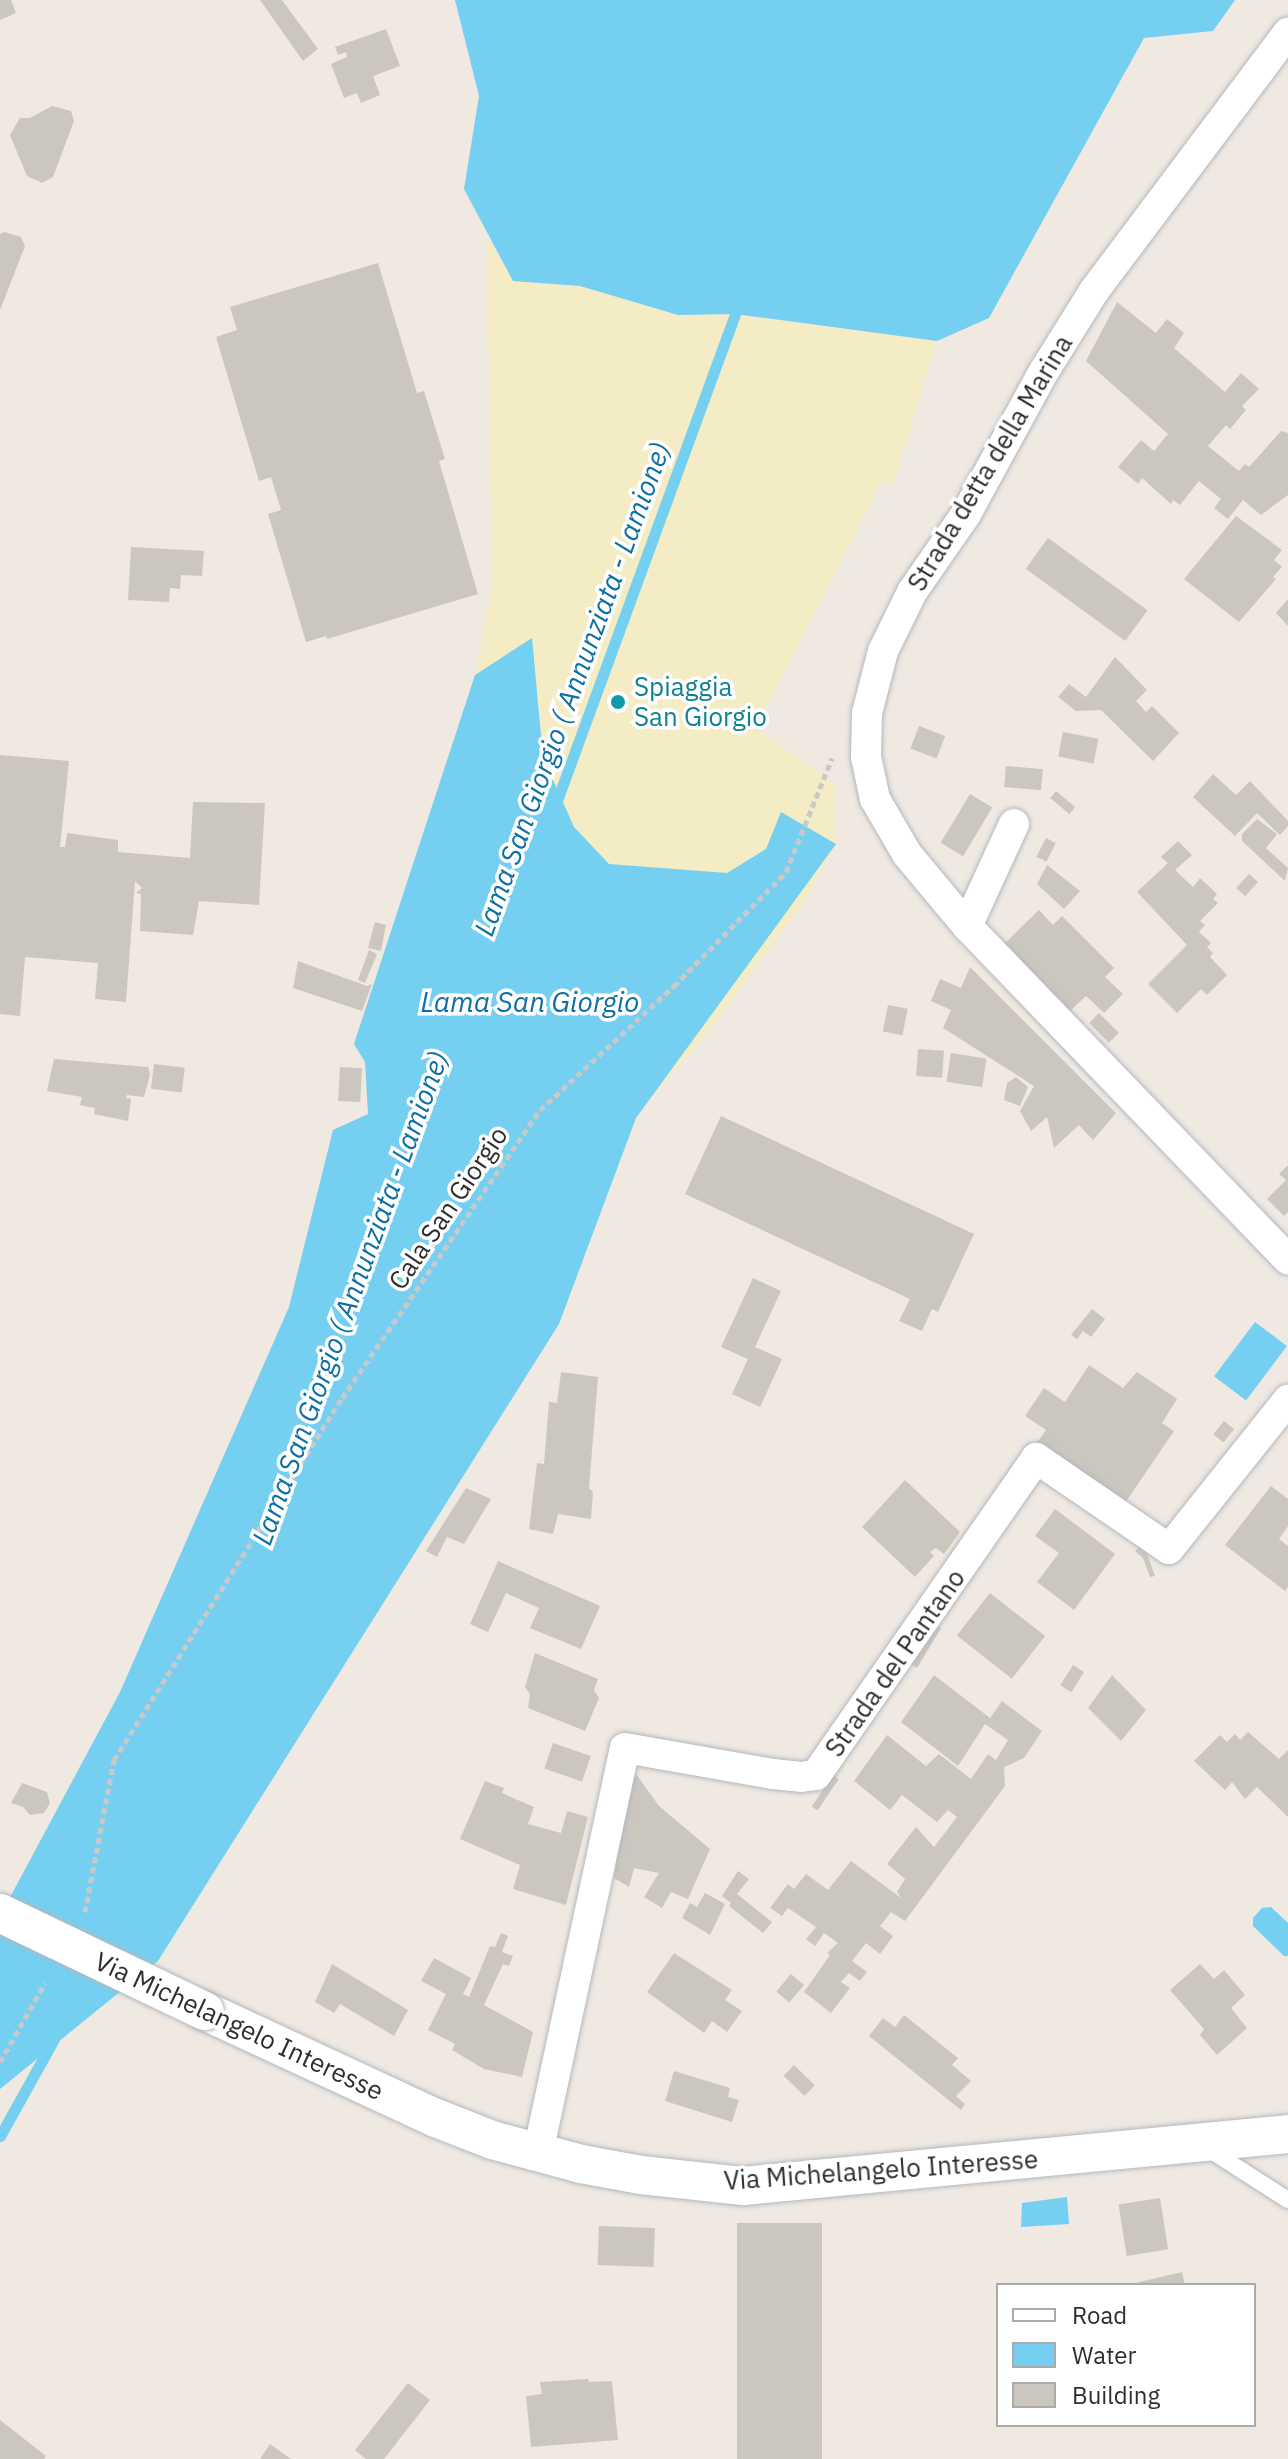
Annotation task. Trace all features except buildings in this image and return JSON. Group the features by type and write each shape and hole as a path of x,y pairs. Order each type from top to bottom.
{"street":[{"name":"Strada detta della Marina","path":"1288,33 1094,291 1043,373 966,514 912,592 883,651 867,713 866,757 875,799 907,854 967,926 1288,1259"},
{"path":"967,926 1014,824"},
{"name":"Strada del Pantano","path":"538,2153 625,1748 773,1774 816,1775 1036,1458 1169,1549 1288,1400"},
{"name":"Via Michelangelo Interesse","path":"0,1913 436,2118 538,2153 641,2175 743,2186 1202,2145 1288,2134"}],"lane":[{"path":"1202,2145 1288,2200"}],"path":[{"name":"Cala San Giorgio","path":"85,1912 114,1760 342,1398 540,1110 674,986 786,872 827,763 867,713"},
{"path":"0,2062 45,1983"}],"sand":[{"name":"Spiaggia San Giorgio","path":"487,237 514,281 580,286 678,315 735,314 937,341 893,485 882,481 756,728 834,784 836,844 808,896 701,1042 626,1126 368,1114 365,1062 354,1044 475,675 492,588"}],"water":[{"path":"455,0 1235,0 1213,31 1144,38 989,318 937,341 735,314 678,315 580,286 513,281 464,189 479,96"},
{"name":"Lama San Giorgio","path":"532,638 541,735 553,780 574,827 609,864 727,873 766,849 781,812 836,844 636,1118 559,1324 158,1961 0,2089 0,1916 120,1692 289,1307 333,1130 368,1114 365,1062 354,1044 475,675"},
{"path":"1255,1322 1287,1346 1246,1400 1214,1376"},
{"path":"1271,1907 1288,1923 1288,1956 1284,1956 1253,1926 1253,1918 1262,1908"},
{"path":"1067,2197 1069,2224 1021,2227 1022,2203"}],"waterway":[{"name":"Lama San Giorgio ( Annunziata - Lamione)","path":"555,806 735,314"},
{"name":"Lama San Giorgio ( Annunziata - Lamione)","path":"0,2136 54,2039"}],"place":[{"name":"Spiaggia San Giorgio","path":"618,702"}]}
